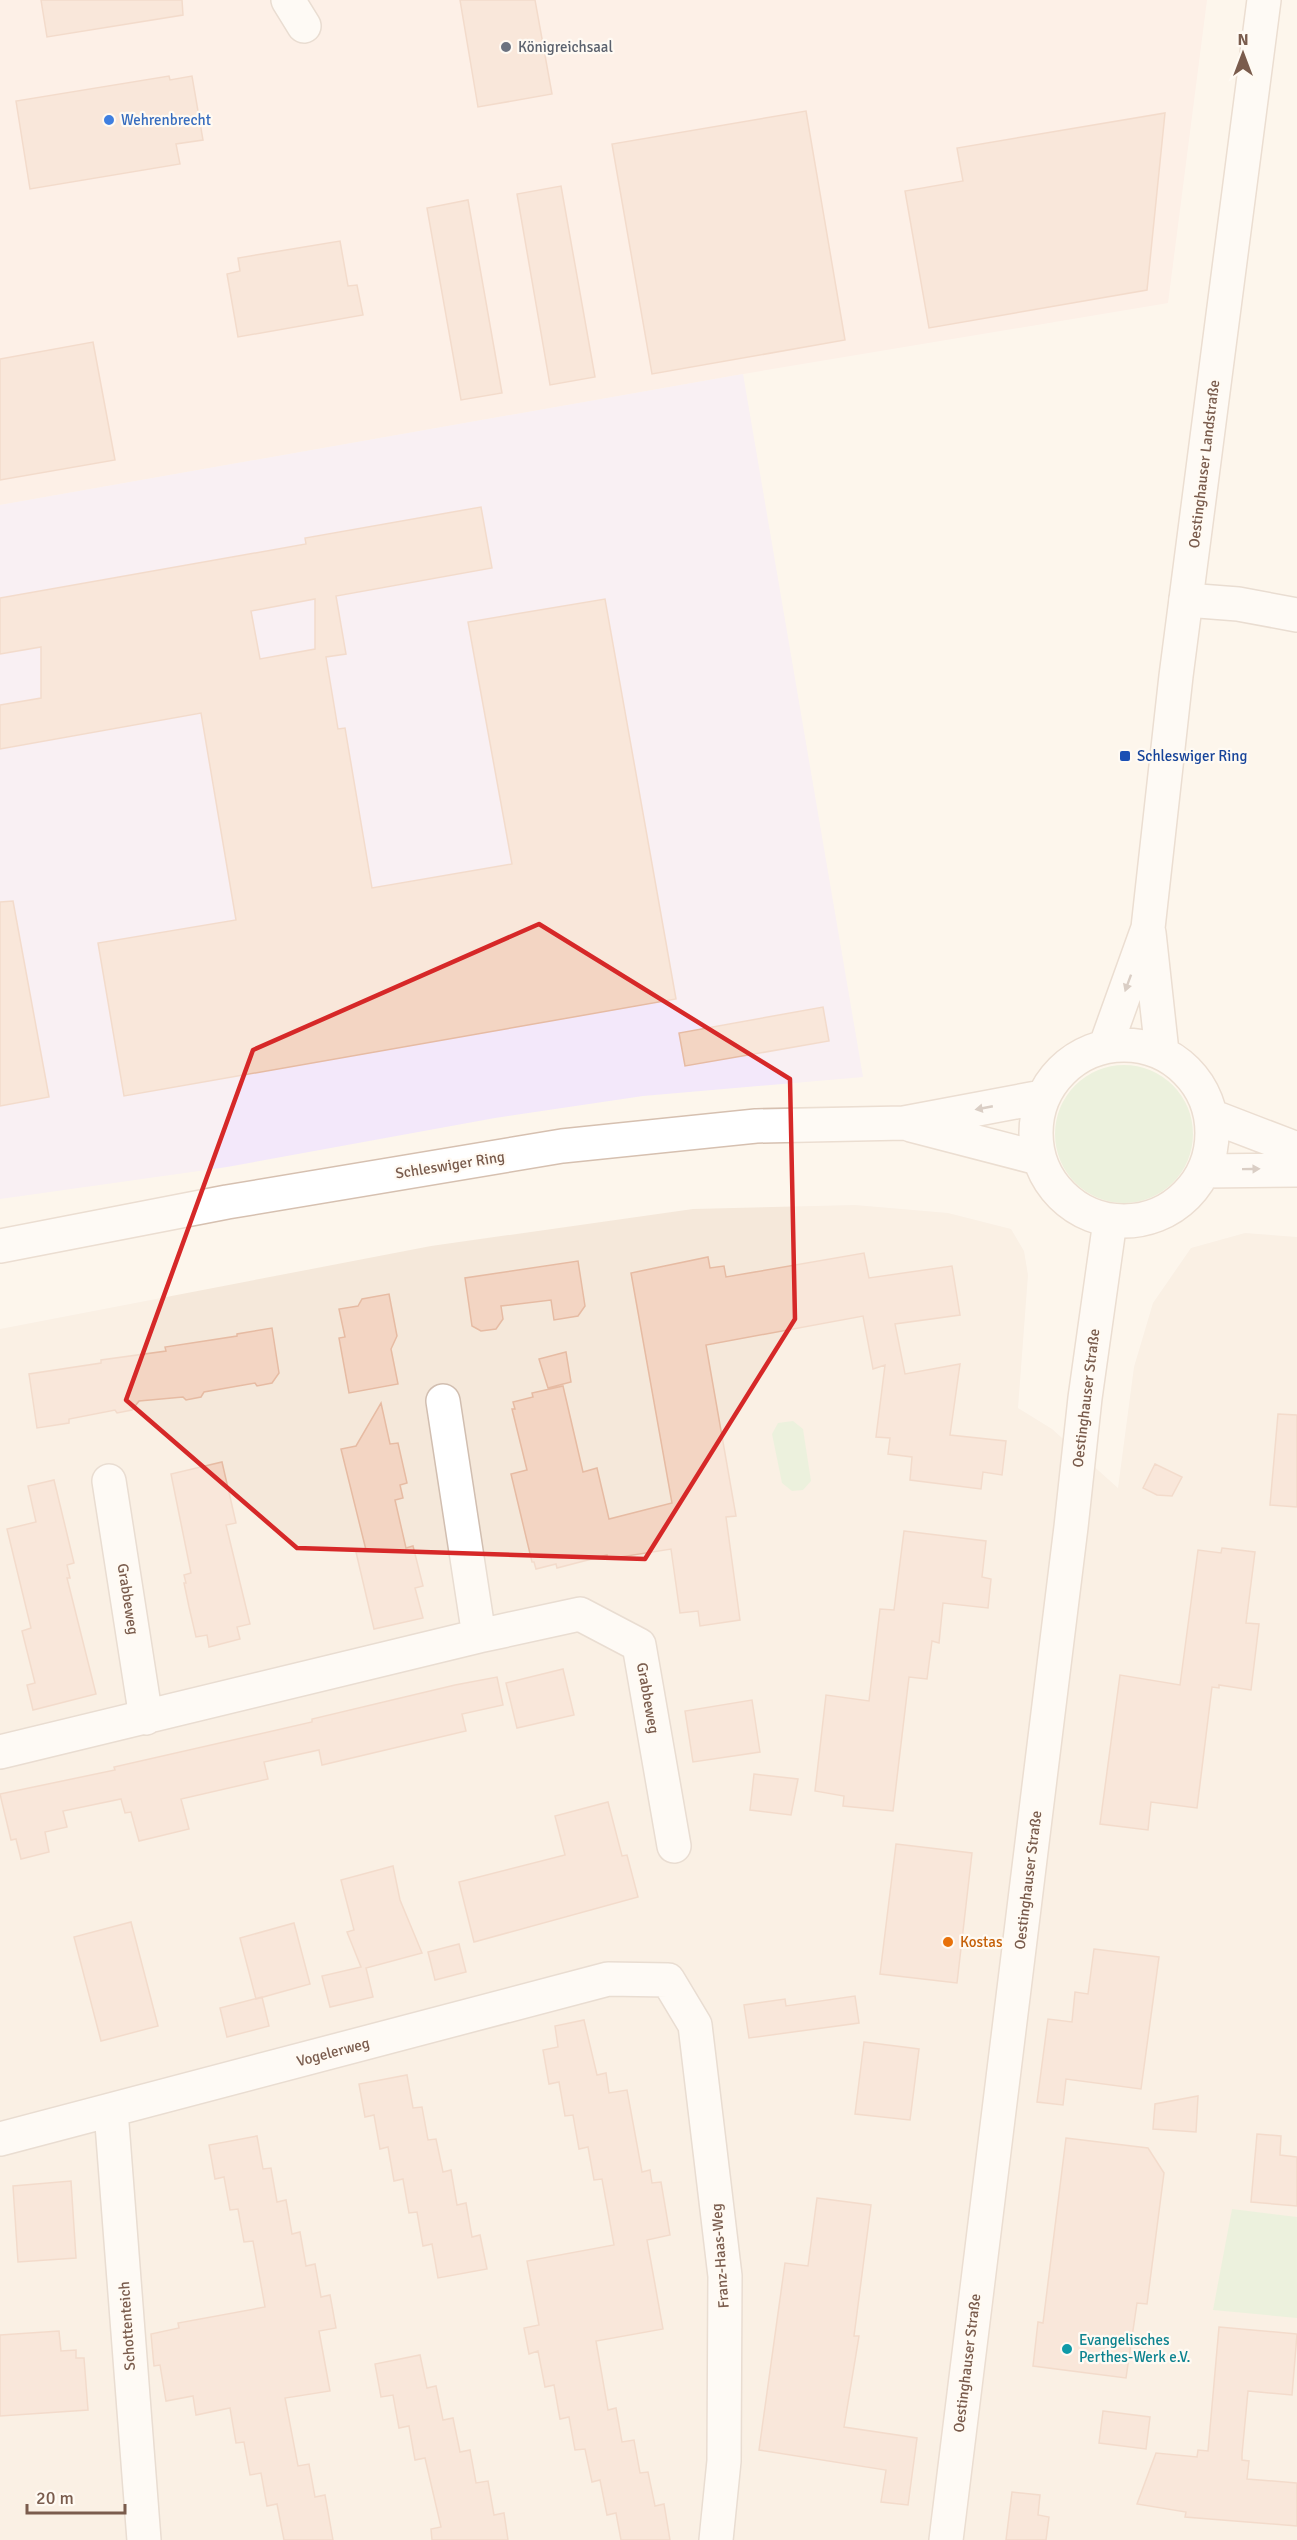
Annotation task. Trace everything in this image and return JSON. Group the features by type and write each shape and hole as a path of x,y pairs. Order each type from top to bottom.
{"street":[{"name":"Oestinghauser Landstraße","path":"1106,1046 1148,928 1186,600 1264,0"},
{"path":"1186,600 1238,604 1297,615"},
{"name":"Oestinghauser Landstraße","path":"1148,928 1162,1052"},
{"path":"1135,1044 1162,1052 1184,1068 1202,1089 1211,1116 1212,1143 1205,1171 1189,1194 1166,1211 1139,1220 1110,1221 1078,1210 1053,1187 1038,1158 1035,1124 1042,1097 1057,1073 1080,1055 1106,1046 1135,1044"},
{"name":"Schleswiger Ring","path":"0,1246 227,1202 562,1146 756,1126 904,1123 1042,1097"},
{"path":"1211,1116 1297,1149"},
{"name":"Schleswiger Ring","path":"904,1123 1038,1158"},
{"path":"1205,1171 1297,1170"},
{"name":"Oestinghauser Straße","path":"946,2540 1069,1539 1084,1398 1110,1221"},
{"path":"442,1401 479,1636"},
{"name":"Grabbeweg","path":"109,1481 146,1718"},
{"name":"Grabbeweg","path":"0,1752 479,1636 580,1614 639,1645 674,1846"},
{"name":"Vogelerweg","path":"0,2139 608,1979 668,1980"},
{"name":"Franz-Haas-Weg","path":"668,1980 695,2025 725,2276 724,2461 716,2540"},
{"name":"Schottenteich","path":"111,2111 144,2540"}],"highlighted area":[{"path":"539,924 790,1079 795,1319 645,1559 297,1548 126,1400 253,1050"}],"shaded area":[{"path":"0,0 1207,0 1168,303 743,374 0,505"},
{"path":"743,374 863,1077 643,1096 495,1118 227,1167 0,1199 0,505"},
{"path":"855,1205 948,1213 1011,1229 1024,1251 1028,1275 1018,1408 1052,1429 1118,1488 1134,1367 1153,1303 1191,1248 1245,1233 1297,1237 1297,2540 0,2540 0,1329 431,1246 693,1209"}],"green space":[{"path":"1124,1065 1150,1070 1173,1085 1188,1108 1193,1134 1188,1160 1173,1183 1150,1198 1124,1203 1098,1198 1075,1183 1060,1160 1055,1134 1060,1108 1075,1085 1098,1070"},
{"path":"793,1421 803,1429 811,1481 803,1490 792,1491 782,1483 772,1434 778,1423"},
{"path":"1232,2209 1297,2217 1297,2318 1213,2310"}],"building":[{"path":"41,0 182,0 183,15 47,37"},
{"name":"Königreichsaal","path":"460,0 535,0 552,94 478,107"},
{"name":"Wehrenbrecht","path":"169,76 170,80 192,76 203,140 176,144 180,164 30,189 16,101"},
{"path":"806,111 845,340 652,374 612,144"},
{"path":"1165,113 1147,290 929,328 905,191 963,181 957,148"},
{"path":"561,186 595,377 550,385 517,194"},
{"path":"468,200 502,393 461,400 427,208"},
{"path":"340,241 348,286 357,285 363,315 238,337 227,274 240,271 238,258"},
{"path":"93,342 115,460 0,480 0,359"},
{"path":"481,507 492,568 336,596 346,654 326,657 338,729 345,728 372,888 512,864 468,622 605,599 676,999 124,1096 98,943 236,920 201,713 0,749 0,705 41,698 41,647 0,654 0,598 306,544 305,538","holes":["315,599 315,649 260,659 251,611"]},
{"path":"13,901 49,1097 0,1106 0,902"},
{"path":"823,1007 829,1041 685,1066 679,1033"},
{"path":"864,1253 869,1278 952,1266 960,1315 895,1324 905,1374 960,1364 950,1435 1006,1441 1002,1475 983,1472 981,1489 910,1480 912,1457 888,1454 890,1438 876,1437 885,1365 873,1369 863,1316 706,1345 736,1516 726,1517 740,1620 700,1626 698,1611 680,1613 671,1549 608,1559 607,1555 557,1568 556,1564 536,1569 532,1562 511,1474 527,1470 512,1409 515,1409 513,1402 533,1397 532,1393 563,1386 583,1472 597,1468 609,1519 672,1503 631,1273 708,1257 710,1268 724,1266 726,1277"},
{"path":"578,1261 585,1306 578,1316 554,1320 551,1300 501,1306 503,1319 496,1329 481,1331 472,1326 465,1278"},
{"path":"389,1294 397,1336 391,1349 398,1384 349,1393 339,1338 345,1337 339,1309 358,1306 362,1299"},
{"path":"272,1328 279,1373 272,1383 257,1386 255,1383 204,1392 201,1397 186,1400 183,1397 139,1401 132,1410 117,1413 115,1410 69,1419 69,1423 37,1428 29,1374 101,1363 101,1360 166,1351 165,1347"},
{"path":"566,1352 571,1382 548,1388 539,1359"},
{"path":"381,1403 390,1444 398,1443 407,1483 400,1485 403,1498 395,1500 406,1548 413,1546 423,1586 415,1588 423,1618 374,1629 356,1552 366,1550 341,1449 356,1446"},
{"path":"1278,1414 1297,1415 1297,1507 1270,1505"},
{"path":"222,1462 236,1523 226,1525 250,1624 237,1627 240,1639 209,1647 207,1635 196,1637 189,1607 184,1575 191,1573 171,1474"},
{"path":"1155,1464 1182,1477 1172,1496 1157,1495 1143,1488"},
{"path":"54,1480 74,1563 67,1565 70,1578 67,1578 96,1694 33,1710 27,1685 35,1683 22,1631 31,1628 7,1529 36,1522 28,1486"},
{"path":"904,1531 986,1541 982,1577 991,1579 988,1608 943,1603 939,1643 932,1641 927,1679 909,1677 893,1811 843,1806 844,1796 815,1791 826,1695 869,1701 880,1609 894,1610"},
{"path":"1222,1548 1255,1552 1246,1623 1259,1624 1251,1690 1219,1685 1219,1688 1212,1687 1197,1808 1151,1802 1148,1830 1100,1824 1120,1675 1180,1685 1198,1550 1221,1553"},
{"path":"563,1669 574,1715 517,1728 506,1683"},
{"path":"497,1677 503,1705 462,1714 466,1731 322,1765 319,1750 264,1762 268,1779 181,1799 189,1829 139,1841 131,1812 125,1813 121,1799 63,1811 67,1827 45,1832 49,1852 21,1859 16,1839 11,1840 0,1794 115,1770 114,1767 312,1722 312,1719 455,1685"},
{"path":"752,1700 760,1752 693,1762 685,1711"},
{"path":"754,1774 798,1779 791,1815 750,1810"},
{"path":"608,1802 622,1856 627,1855 638,1897 474,1942 459,1882 565,1855 555,1816"},
{"path":"896,1844 972,1853 957,1983 880,1974"},
{"path":"393,1866 400,1900 422,1953 366,1968 373,1997 330,2007 322,1976 361,1967 347,1932 354,1930 341,1880"},
{"path":"131,1922 158,2026 101,2041 74,1937"},
{"path":"294,1923 310,1984 256,1999 240,1938"},
{"path":"459,1944 466,1972 435,1980 428,1952"},
{"path":"1094,1949 1159,1957 1141,2089 1066,2079 1063,2105 1037,2102 1048,2019 1072,2022 1075,1992 1088,1994"},
{"path":"855,1996 859,2023 749,2038 744,2005 785,1999 786,2006"},
{"path":"262,1997 269,2026 227,2037 220,2008"},
{"path":"584,2020 597,2075 606,2073 609,2093 627,2090 642,2172 650,2170 652,2183 661,2182 670,2235 647,2240 663,2329 596,2341 608,2410 616,2408 622,2442 634,2440 640,2473 648,2472 655,2506 664,2504 670,2540 621,2540 616,2513 607,2515 600,2480 592,2482 585,2449 575,2450 569,2417 560,2419 554,2385 545,2387 538,2351 529,2354 524,2328 539,2325 527,2261 614,2245 602,2179 594,2180 588,2147 579,2149 573,2115 565,2116 559,2082 549,2084 543,2050 558,2047 555,2026"},
{"path":"864,2042 919,2049 910,2120 855,2114"},
{"path":"407,2075 413,2108 422,2107 428,2140 436,2139 443,2172 451,2170 457,2205 466,2203 472,2237 480,2235 487,2269 438,2278 432,2244 423,2246 417,2212 409,2213 403,2179 394,2181 388,2147 380,2149 374,2115 365,2117 359,2084"},
{"path":"1198,2096 1196,2132 1153,2129 1155,2104"},
{"path":"1257,2134 1281,2136 1280,2155 1297,2157 1297,2206 1251,2202"},
{"path":"257,2136 263,2169 271,2168 277,2202 286,2200 292,2234 300,2232 306,2266 315,2264 321,2297 330,2295 336,2328 319,2331 330,2391 285,2398 298,2466 309,2464 315,2497 325,2495 333,2540 284,2540 277,2504 267,2506 261,2473 250,2475 244,2442 236,2443 230,2408 196,2415 193,2396 166,2401 160,2365 154,2366 151,2334 179,2328 178,2323 265,2307 253,2241 244,2242 238,2209 230,2210 224,2177 215,2179 209,2145"},
{"path":"1066,2138 1148,2148 1164,2173 1147,2304 1137,2303 1126,2378 1033,2366 1038,2322 1043,2323"},
{"path":"71,2181 76,2258 18,2262 13,2186"},
{"path":"817,2198 871,2205 854,2336 859,2336 844,2427 917,2438 908,2505 881,2502 886,2470 759,2450 785,2263 808,2266"},
{"path":"1219,2327 1297,2334 1292,2395 1248,2391 1242,2460 1249,2461 1247,2479 1297,2483 1297,2526 1185,2517 1186,2512 1137,2504 1156,2453 1197,2457 1198,2450 1208,2451"},
{"path":"59,2331 61,2351 76,2350 76,2358 84,2358 88,2410 0,2416 0,2335"},
{"path":"420,2355 427,2388 436,2386 443,2420 453,2418 460,2452 470,2450 476,2483 488,2481 494,2515 504,2513 508,2540 432,2540 431,2529 441,2527 425,2458 415,2460 409,2426 399,2428 393,2395 381,2397 375,2364"},
{"path":"1103,2411 1150,2417 1146,2449 1099,2443"},
{"path":"1012,2492 1040,2495 1038,2515 1049,2517 1046,2540 1006,2540"}],"place":[{"name":"Königreichsaal","path":"506,47"},
{"name":"Wehrenbrecht","path":"109,120"},
{"name":"Schleswiger Ring","path":"1125,756"},
{"name":"Kostas","path":"948,1942"},
{"name":"Evangelisches Perthes-Werk e.V.","path":"1067,2349"}]}
